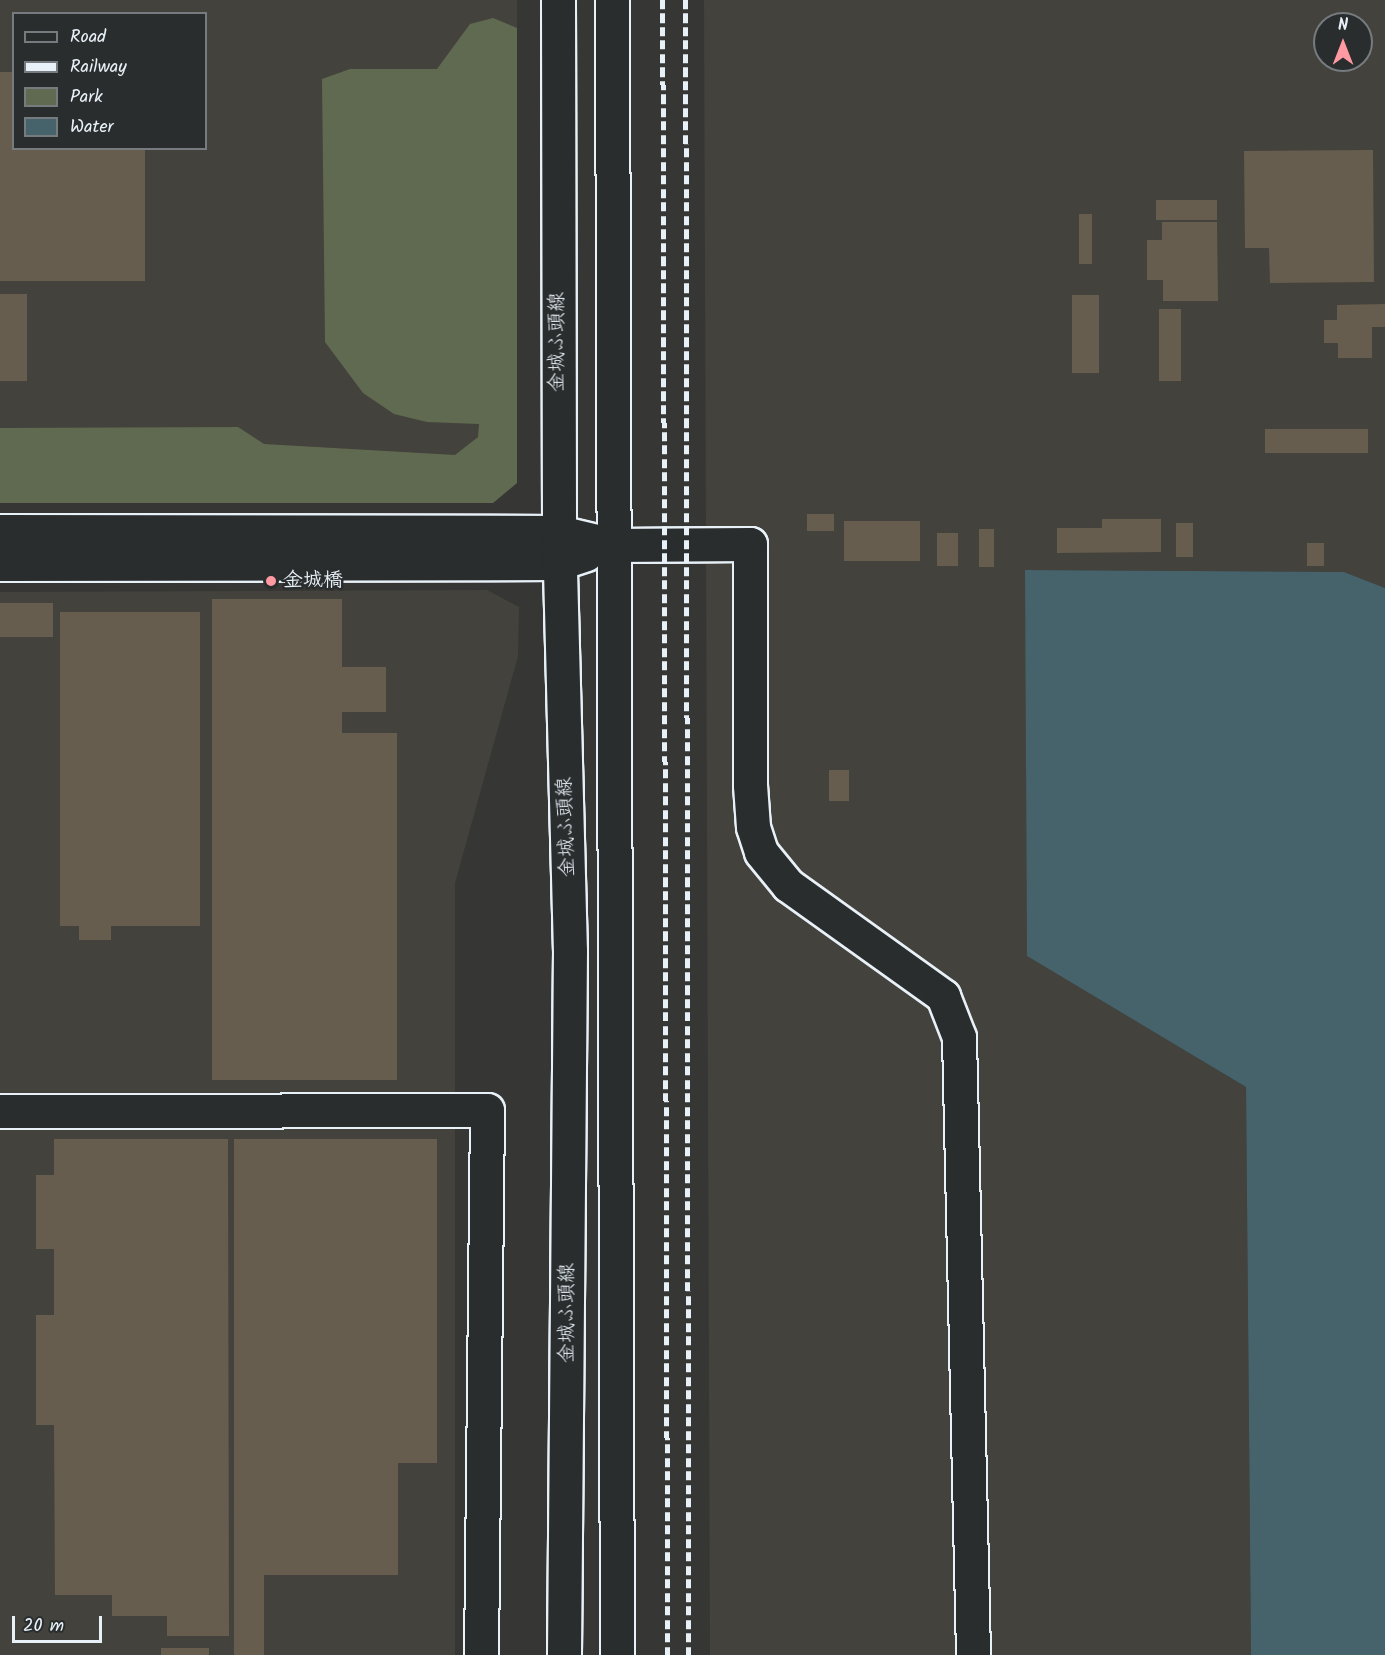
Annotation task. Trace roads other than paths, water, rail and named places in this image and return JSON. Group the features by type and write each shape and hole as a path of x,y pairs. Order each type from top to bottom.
{"street":[{"name":"金城ふ頭線","path":"558,0 559,548 570,951 564,1655"},
{"path":"612,0 617,1655"},
{"path":"0,531 559,548"},
{"path":"0,564 613,545 750,544 750,785 761,852 788,885 927,983 952,1011 961,1069 973,1655"},
{"path":"0,1111 488,1110 481,1655"}],"water":[{"path":"1025,570 1344,572 1385,588 1385,1655 1251,1655 1246,1087 1027,956"}],"railway":[{"path":"663,0 668,1655"},
{"path":"686,0 689,1655"}],"place":[{"name":"金城橋","path":"271,581"}]}
